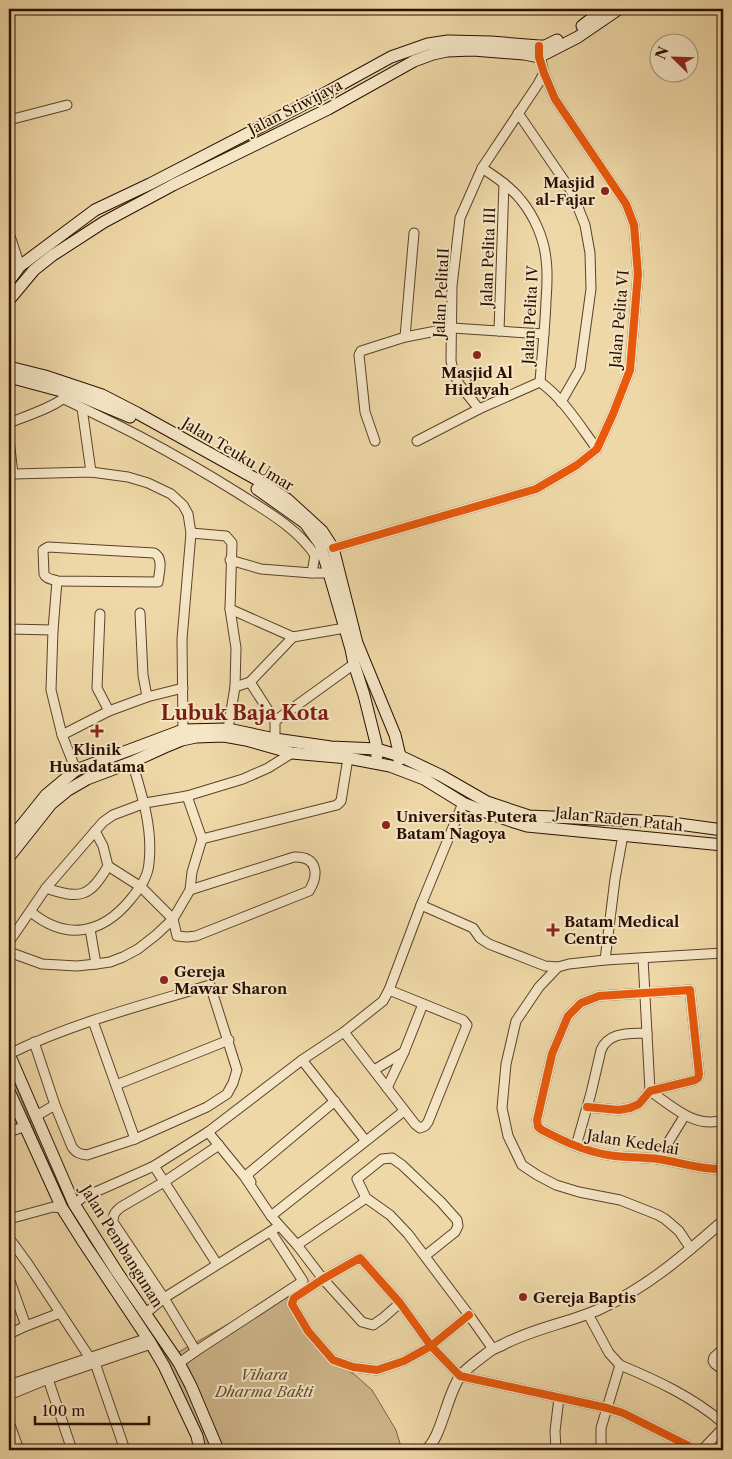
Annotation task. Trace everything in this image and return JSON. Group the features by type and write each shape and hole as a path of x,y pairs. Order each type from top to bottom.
{"main road":[{"name":"Jalan Sriwijaya","path":"9,300 34,270 53,255 104,222 181,181 328,109 414,62 433,54 447,51 473,50 524,54 539,52 545,46 577,30 604,9"},
{"path":"539,52 578,36 619,9"},
{"name":"Jalan Sriwijaya","path":"13,273 95,210 320,96 391,57 428,44 448,41 491,42 539,52"},
{"path":"278,117 285,130"},
{"path":"126,195 131,207"},
{"name":"Jalan Teuku Umar","path":"9,367 45,376 102,395 256,479 287,500 322,532 333,548 357,643 395,735 400,756 398,768"},
{"name":"Jalan Teuku Umar","path":"9,377 66,396 80,396 132,418 254,487 305,523 320,544 330,573 354,664 364,694 377,749 376,762"},
{"name":"Jalan Raden Patah","path":"76,770 183,730 228,729 275,739 331,747 377,749 400,756 440,775 487,802 529,816 664,822 723,830"},
{"name":"Jalan Raden Patah","path":"9,857 51,804 68,790 87,779 182,740 224,736 292,753 348,758 376,762 398,768 424,779 464,803 527,826 723,845"},
{"path":"9,841 46,796 76,770"},
{"name":"Jalan Pembangunan","path":"9,1054 74,1204 180,1363 218,1450"},
{"name":"Jalan Pembangunan","path":"9,1091 62,1208 149,1341 172,1381 197,1436 200,1450"},
{"path":"108,1280 118,1272"}],"street":[{"name":"Jalan Pelita VI","path":"333,548 536,489 577,465 597,449 613,414 630,370 638,274 634,225 626,204 555,99 544,73 539,52"},
{"name":"Jalan PelitaII","path":"479,409 459,384 451,361 452,286 460,218 482,168 544,73"},
{"path":"9,120 67,105"},
{"path":"518,113 572,192 585,225 590,253 591,289 580,369 561,402"},
{"name":"Jalan Pelita IV","path":"417,441 479,409 540,382 547,282 543,242 521,199 504,183 482,168"},
{"name":"Jalan Pelita III","path":"499,331 504,183"},
{"path":"9,233 13,273"},
{"path":"405,337 414,233"},
{"path":"375,441 365,412 359,355 361,350 405,337 452,328 544,334"},
{"path":"540,382 561,402 597,449"},
{"path":"9,423 66,396 82,408 196,467 269,512 306,542 315,555 312,573"},
{"path":"82,408 91,472"},
{"path":"9,440 13,474 91,472 128,477 148,483 171,494 183,505 188,514 191,533 182,639 183,730"},
{"path":"191,533 226,536 232,543 230,609 236,648 235,687 228,729"},
{"path":"56,547 154,553 158,555 160,560 158,582 57,580 45,576 43,550 45,548 56,547"},
{"path":"230,560 260,569 330,573"},
{"path":"57,580 51,690 62,735 76,770"},
{"path":"230,609 293,637 344,628"},
{"path":"140,613 143,676 147,697"},
{"path":"100,614 97,688 109,711"},
{"path":"9,629 53,630"},
{"path":"235,687 250,682 293,637"},
{"path":"274,721 354,664"},
{"path":"250,682 274,721 275,739"},
{"path":"62,735 109,711 147,697 183,688"},
{"path":"9,942 46,888 103,822 113,815 145,802 187,796 243,779 268,768 292,753"},
{"path":"202,839 337,805 341,800 348,758"},
{"path":"31,912 49,924 69,930 90,929 105,922 122,909 141,887 147,875 150,841 145,802 132,762"},
{"path":"9,952 21,958 42,964 76,966 96,964 110,962 123,957 138,949 156,935 173,919 190,890 192,872 202,839 187,796"},
{"path":"74,1204 82,1198 154,1166 208,1132 383,1001 464,803"},
{"path":"95,831 103,846 108,866 141,887 173,919 177,936 196,936 309,891 316,875 314,865 309,859 294,857 190,890"},
{"path":"605,960 615,879 623,835"},
{"path":"46,888 61,894 79,895 89,891 99,881 108,866"},
{"path":"421,905 473,928 480,938 489,944 545,966 558,968"},
{"path":"90,929 96,964"},
{"path":"691,1249 679,1231 665,1219 620,1200 578,1192 545,1180 522,1165 508,1136 502,1108 506,1064 516,1021 539,987 558,968 569,964 605,960 723,953"},
{"path":"642,958 650,1092"},
{"path":"9,1054 34,1042 93,1021 210,984 237,1070 233,1084 227,1094 207,1107 135,1139 87,1154 80,1154 72,1147 55,1105 34,1042"},
{"path":"344,1032 416,1126 420,1128 424,1126 428,1122 467,1025 463,1020 389,990"},
{"path":"587,1107 619,1110 630,1108 639,1104 650,1092 698,1078 691,992 688,990 645,992"},
{"name":"Jalan Kedelai","path":"645,992 599,996 581,1003 568,1016 552,1054 536,1120 538,1127 576,1146 608,1155 658,1159 696,1167 723,1169"},
{"path":"388,1088 423,1004"},
{"path":"93,1021 135,1139"},
{"path":"576,1146 604,1044 613,1036 647,1033"},
{"path":"116,1085 228,1040"},
{"path":"374,1070 404,1052"},
{"path":"302,1060 366,1140"},
{"path":"650,1092 686,1115 704,1122 710,1123 723,1120"},
{"path":"335,1101 249,1173 248,1176 280,1226 323,1279 362,1322 373,1325 400,1302"},
{"path":"36,1116 55,1105"},
{"path":"273,1214 404,1111"},
{"path":"658,1159 686,1115"},
{"path":"9,1132 26,1126"},
{"path":"208,1132 273,1214"},
{"path":"196,1351 164,1298 113,1222 115,1211 164,1182 219,1145"},
{"path":"425,1256 455,1232 458,1226 457,1220 402,1165 392,1158 382,1160 356,1179 366,1198 390,1215 408,1234 493,1349"},
{"path":"154,1166 217,1264"},
{"path":"297,1245 366,1198"},
{"path":"9,1218 53,1207 62,1208"},
{"path":"426,1450 430,1447 436,1436 460,1376 493,1349 522,1335 588,1314 624,1298 671,1266 723,1221"},
{"path":"146,1313 164,1298 280,1226"},
{"path":"180,1363 303,1281 271,1232"},
{"path":"9,1238 92,1360 125,1450"},
{"path":"469,1315 431,1346 404,1361 377,1370 352,1367 333,1360 308,1332 292,1304 294,1298 360,1258 400,1302 431,1346 460,1376 623,1413 694,1450"},
{"path":"9,1278 26,1326"},
{"path":"9,1334 60,1313"},
{"path":"588,1314 609,1353 620,1365 648,1377 708,1409 723,1423"},
{"path":"9,1385 149,1341"},
{"path":"723,1349 713,1361 714,1364 723,1370"},
{"path":"9,1395 92,1360"},
{"path":"605,1450 602,1444 601,1428 620,1365"},
{"path":"48,1379 72,1450"},
{"path":"556,1450 555,1431 559,1398"},
{"path":"9,1422 19,1450"},
{"path":"702,1450 723,1428"}],"green space":[{"path":"9,1062 69,1207 41,1147 9,1070"},
{"path":"114,1275 179,1372 214,1450 207,1450 173,1375"},
{"name":"Vihara Dharma Bakti","path":"278,1296 292,1298 331,1360 355,1375 372,1390 396,1430 402,1450 219,1450 177,1353"}],"cycle path":[{"path":"333,548 536,489 577,465 597,449 613,414 630,370 638,274 634,225 626,204 555,99 539,57 539,46"},
{"path":"587,1107 619,1110 630,1108 639,1104 650,1091 698,1078 690,990 599,996 581,1003 568,1016 552,1054 537,1120 538,1127 566,1142 599,1153 620,1157 658,1159 699,1167 723,1169"},
{"path":"469,1315 431,1346 404,1361 377,1370 353,1367 333,1360 308,1331 292,1304 294,1298 360,1258 400,1303 431,1346 460,1376 623,1413 694,1450"}],"place":[{"name":"Masjid al-Fajar","path":"605,191"},
{"name":"Masjid Al Hidayah","path":"477,355"},
{"name":"Klinik Husadatama","path":"97,731"},
{"name":"Universitas Putera Batam Nagoya","path":"386,825"},
{"name":"Batam Medical Centre","path":"553,930"},
{"name":"Gereja Mawar Sharon","path":"164,980"},
{"name":"Gereja Baptis","path":"523,1297"}],"district":[{"name":"Lubuk Baja Kota","path":"245,713"}]}
